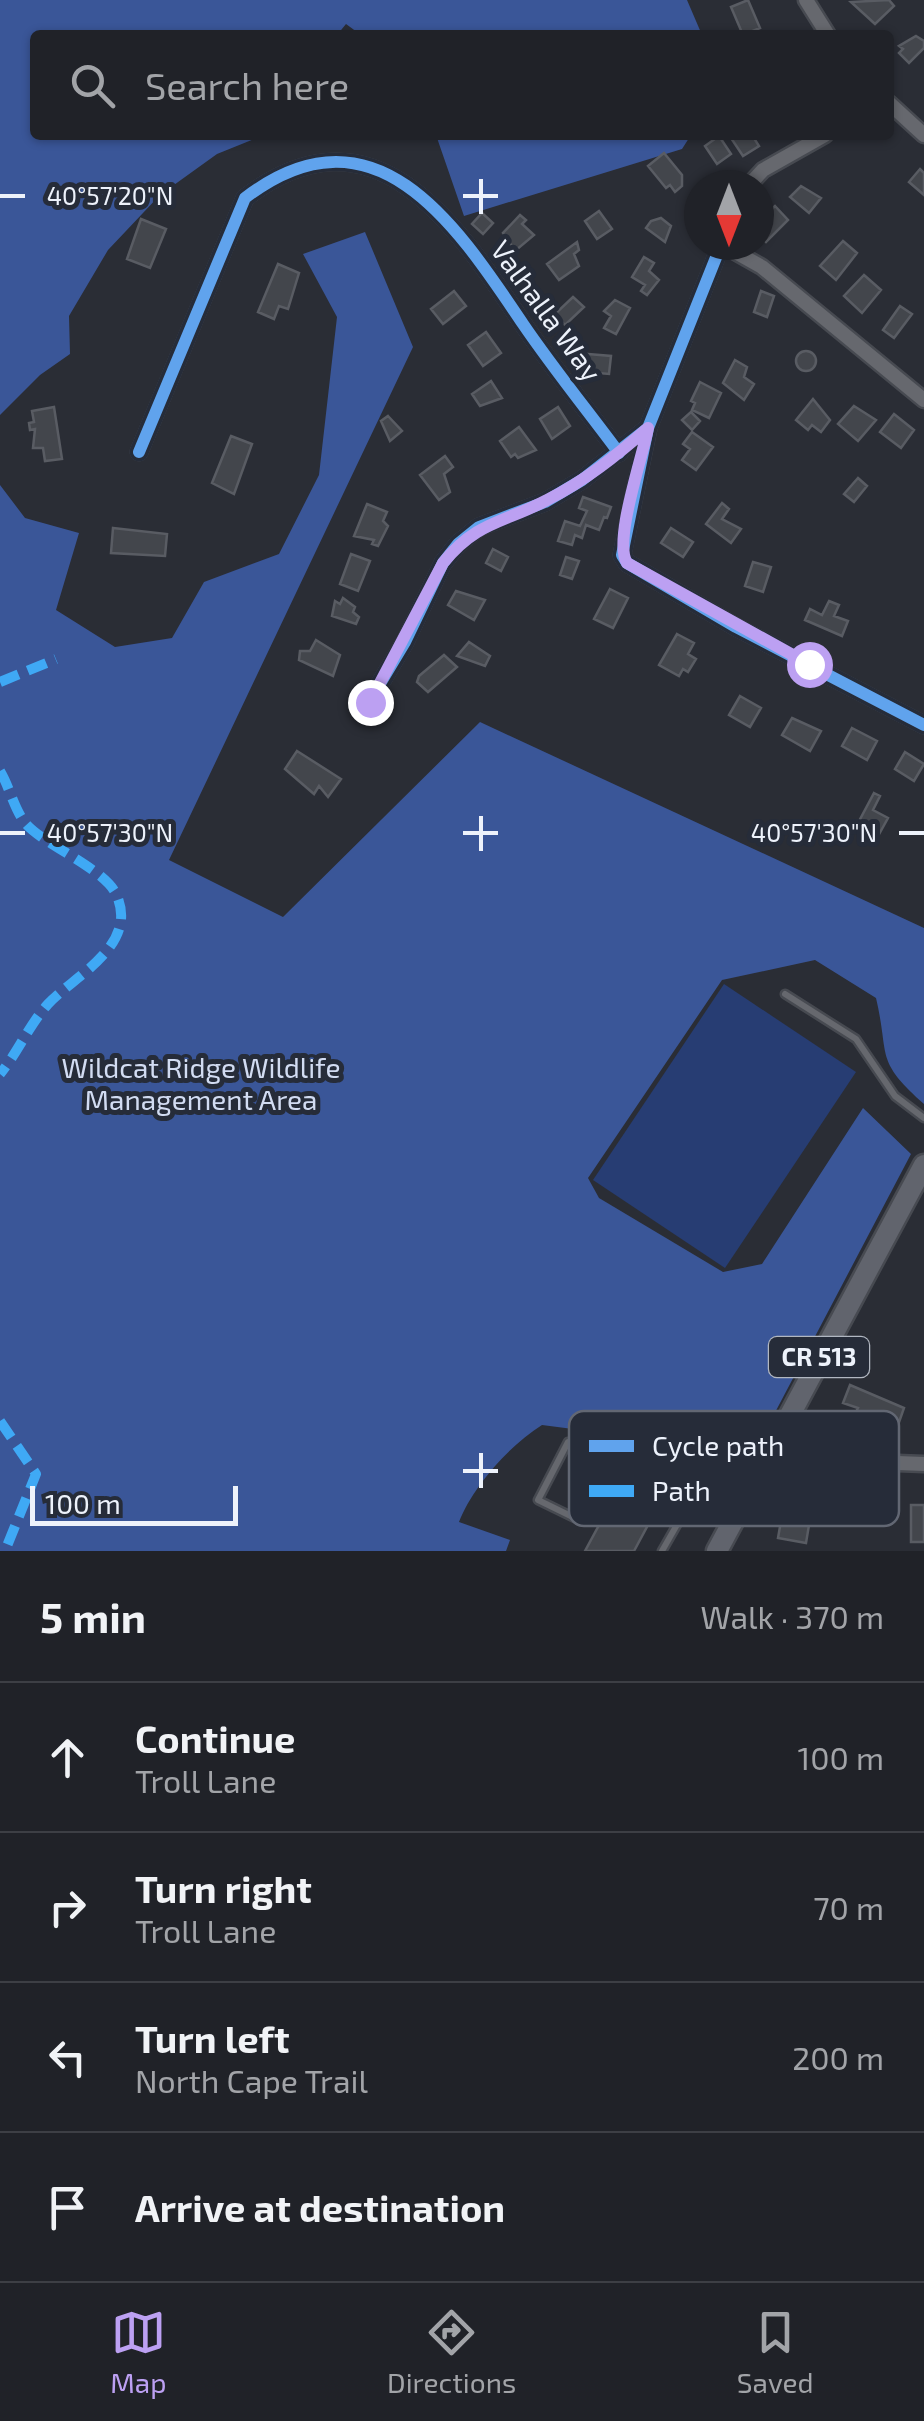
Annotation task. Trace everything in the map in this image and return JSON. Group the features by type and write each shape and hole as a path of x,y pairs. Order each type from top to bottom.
{"main road":[{"name":"CR 513","path":"791,1411 924,1165"},
{"name":"CR 513","path":"717,1551 731,1526"}],"street":[{"path":"806,0 825,30"},
{"path":"894,107 924,136"},
{"path":"766,170 815,140"},
{"name":"Valhalla Way","path":"139,452 245,198 277,172 334,159 367,166 416,188 476,255 619,453"},
{"path":"716,260 648,428 622,555 627,563 736,627 924,726"},
{"path":"749,260 924,400"},
{"path":"370,702 443,563 458,544 494,520 545,502 619,453 648,428"},
{"path":"899,1463 924,1464"}],"lane":[{"path":"785,994 856,1039 895,1096 924,1118"},
{"path":"569,1442 538,1500 569,1515"},
{"path":"662,1551 676,1526"}],"shaded area":[{"path":"724,984 856,1072 725,1268 593,1180"}],"green space":[{"path":"0,0 687,0 700,30 354,30 346,24 341,30 30,30 30,140 252,140 217,154 160,195 108,250 69,316 70,354 40,375 0,415"},
{"path":"438,140 688,140 682,149 464,216"},
{"name":"Wildcat Ridge Wildlife Management Area","path":"365,232 413,347 169,860 283,917 480,722 924,928 924,1104 897,1077 886,1057 876,998 815,960 722,980 588,1178 599,1198 723,1272 762,1264 863,1108 911,1154 776,1411 569,1411 569,1428 542,1425 494,1468 473,1494 459,1522 510,1540 506,1551 0,1551 0,485 25,518 79,533 56,610 115,647 172,638 204,582 279,554 319,475 337,317 303,254"}],"building":[{"path":"748,0 760,28 741,30 731,7"},
{"path":"889,0 894,6 875,24 851,2"},
{"path":"916,36 924,41 924,48 909,63 899,53 903,49 899,46"},
{"path":"722,140 731,154 717,164 705,146"},
{"path":"732,140 755,140 759,146 743,156"},
{"path":"664,153 682,175 682,186 675,192 670,185 666,188 648,166"},
{"path":"920,169 924,173 924,195 909,182"},
{"path":"801,186 821,198 809,213 790,197"},
{"path":"774,207 788,220 774,234"},
{"path":"599,211 612,229 597,239 585,221"},
{"path":"482,213 493,223 483,234 472,224"},
{"path":"520,215 526,220 522,224 534,235 515,251 503,233"},
{"path":"661,218 671,226 665,242 646,228 651,221"},
{"path":"141,219 166,229 150,268 127,259"},
{"path":"843,241 857,253 836,280 820,266"},
{"path":"577,242 579,250 574,254 579,266 559,280 547,264"},
{"path":"644,257 654,263 649,271 659,280 647,295 641,291 645,285 632,277"},
{"path":"278,264 299,273 288,309 279,306 274,319 258,312"},
{"path":"864,275 881,290 862,313 844,296"},
{"path":"454,291 466,306 443,324 431,309"},
{"path":"761,291 774,296 767,317 754,312"},
{"path":"573,297 584,307 565,325 555,314"},
{"path":"615,300 630,308 616,334 604,328 611,316 604,311"},
{"path":"900,306 912,314 894,338 883,330"},
{"path":"486,332 501,353 483,366 468,345"},
{"path":"806,351 816,361 806,371 796,361"},
{"path":"588,354 611,356 609,374 587,372"},
{"path":"735,360 747,367 744,377 754,384 744,400 723,383"},
{"path":"491,381 502,398 480,406 472,394"},
{"path":"700,382 721,393 709,418 692,410 695,403 691,401"},
{"path":"813,399 830,420 821,432 812,425 808,430 796,420"},
{"path":"854,406 876,420 858,441 838,424"},
{"path":"54,407 62,459 45,461 43,448 33,448 35,429 30,430 29,423 34,422 32,411"},
{"path":"558,407 570,426 552,439 540,419"},
{"path":"691,412 700,421 692,430 682,420"},
{"path":"894,414 914,430 901,448 880,432"},
{"path":"388,416 402,431 390,441 381,421"},
{"path":"519,427 536,450 511,457 500,441"},
{"path":"692,432 713,447 696,470 682,460 690,449 683,444"},
{"path":"231,436 252,444 234,494 212,483"},
{"path":"445,456 453,467 444,474 450,492 439,500 420,475"},
{"path":"858,478 867,486 854,502 844,494"},
{"path":"583,497 611,507 607,518 604,517 599,530 586,525 582,538 575,535 572,545 558,541 565,521 580,526 587,511 579,508"},
{"path":"722,503 729,509 722,519 741,529 731,543 706,524"},
{"path":"367,504 387,512 383,521 388,526 378,546 372,544 374,540 354,536"},
{"path":"113,528 167,534 165,556 111,553"},
{"path":"671,528 693,542 683,557 661,543"},
{"path":"493,549 508,557 501,571 486,563"},
{"path":"351,554 370,561 358,591 340,584"},
{"path":"566,557 579,561 572,579 560,575"},
{"path":"753,562 771,567 763,592 745,586"},
{"path":"610,589 628,598 613,628 594,619"},
{"path":"456,591 485,600 474,620 448,605"},
{"path":"343,598 355,607 353,612 359,617 356,624 332,616 335,601 340,604"},
{"path":"829,601 839,605 834,616 848,621 842,636 805,620 810,609 822,615"},
{"path":"677,634 694,643 688,654 696,659 688,672 683,669 679,676 659,665"},
{"path":"316,640 340,655 333,676 299,660 300,651 310,651"},
{"path":"469,642 490,656 485,666 457,656"},
{"path":"444,655 457,667 428,692 417,682 419,676"},
{"path":"740,696 761,708 750,727 729,715"},
{"path":"792,718 821,731 810,751 782,735"},
{"path":"852,728 877,741 867,760 842,746"},
{"path":"297,751 341,779 328,797 319,786 314,794 285,769"},
{"path":"905,752 924,764 914,781 895,769"},
{"path":"874,793 880,796 873,810 888,818 878,836 857,825"},
{"path":"850,1385 904,1408 899,1422 899,1411 856,1411 858,1408 843,1403"},
{"path":"911,1505 924,1505 924,1542 911,1542"},
{"path":"599,1526 647,1526 634,1551 585,1551"},
{"path":"780,1526 809,1526 806,1543 778,1538"}],"marked path":[{"path":"0,682 56,659"},
{"path":"0,771 23,820 42,838 100,876 117,896 121,914 119,930 111,945 48,1004 0,1074"},
{"path":"0,1421 36,1474 5,1551"}],"cycle path":[{"path":"139,452 245,198 291,171 333,162 372,168 407,186 440,214 619,453"},
{"path":"369,702 405,642 443,563 458,544 479,527 545,502 582,480 648,428 715,260"},
{"path":"648,428 622,555 627,563 736,627 924,725"}],"route":[{"path":"370,702 405,642 443,563 458,544 479,527 545,502 582,480 648,428 626,527 622,555 627,563 736,627 809,664"}]}
